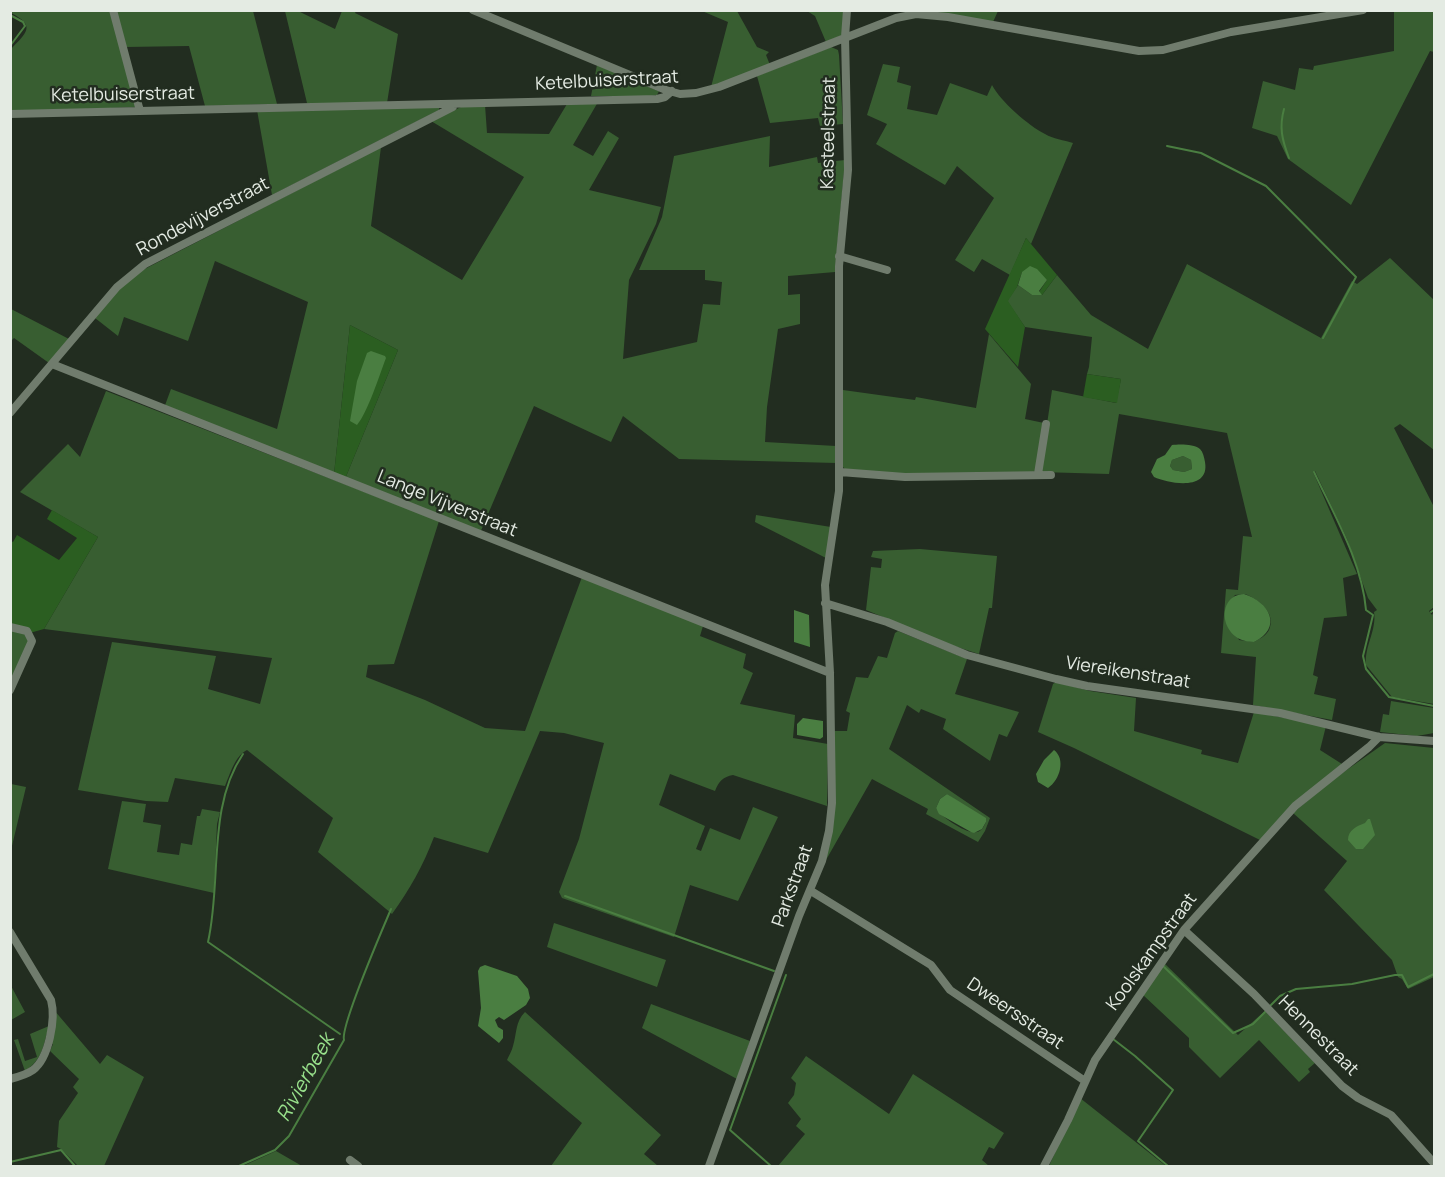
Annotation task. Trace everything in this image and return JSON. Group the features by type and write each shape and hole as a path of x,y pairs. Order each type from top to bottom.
{"street":[{"path":"113,10 140,111"},
{"path":"473,10 672,92"},
{"name":"Kasteelstraat","path":"825,603 825,585 837,512 840,472 840,256 848,170 845,37 847,10"},
{"name":"Ketelbuiserstraat","path":"10,114 657,99 672,92 696,93 719,87 845,37 917,12 1139,51 1163,50 1231,32 1286,21 1364,10"},
{"name":"Rondevijverstraat","path":"10,413 117,287 145,264 453,107 453,104"},
{"path":"840,256 887,270"},
{"name":"Lange Vijverstraat","path":"52,364 830,673"},
{"path":"1038,474 1046,424"},
{"path":"840,472 917,477 1051,475"},
{"name":"Parkstraat","path":"709,1167 824,851 832,803 830,673 825,603"},
{"name":"Viereikenstraat","path":"825,603 887,622 967,655 1056,680 1280,713 1379,737 1434,741"},
{"path":"10,627 27,631 32,641 10,690"},
{"name":"Koolskampstraat","path":"1044,1167 1095,1060 1184,930 1295,806 1379,737"},
{"name":"Dweersstraat","path":"811,891 931,965 950,990 1085,1081"},
{"name":"Hennestraat","path":"1184,930 1254,994 1342,1086 1358,1098 1391,1115 1431,1162"},
{"path":"10,932 51,1000 53,1008 49,1037 40,1064 30,1072 10,1079"},
{"path":"350,1160 358,1167"}],"shaded area":[{"path":"11,11 111,11 136,107 11,112 10,50 24,34 26,26"},
{"path":"115,11 253,11 277,104 205,106 189,46 126,47"},
{"path":"285,11 298,11 335,29 342,11 356,11 355,13 398,34 387,103 307,103"},
{"path":"702,11 737,11 757,47 769,52 766,55 770,65 711,87 728,22"},
{"path":"807,11 844,11 843,35 826,42 815,16"},
{"path":"923,11 998,11 993,22"},
{"path":"1394,11 1434,11 1434,52 1430,51 1351,205 1288,159 1277,136 1252,128 1263,81 1295,90 1299,68 1313,70 1314,66 1394,51"},
{"path":"831,47 838,50 839,55 843,124 820,126 818,118 770,123 757,76"},
{"path":"883,64 900,67 897,82 911,86 907,109 937,115 950,83 987,96 992,85 1008,105 1031,125 1048,136 1073,143 1031,244 1026,238 1010,275 982,259 974,272 955,260 994,198 957,166 945,185 876,144 887,124 867,115"},
{"path":"597,65 659,91 657,95 652,96 591,96"},
{"path":"598,102 573,145 593,156 608,131 619,138 589,190 661,207 656,224 629,280 623,359 697,342 703,304 720,305 722,282 705,280 705,270 639,270 662,217 674,156 770,136 769,167 817,157 818,163 845,160 835,272 788,276 788,295 800,294 800,324 778,329 767,407 765,442 836,446 837,463 679,459 623,416 611,442 534,406 480,533 345,479 398,350 350,325 334,474 164,408 171,389 277,429 308,302 215,261 188,341 124,317 118,336 95,318 119,288 137,273 381,147 371,226 462,280 524,177 431,121 461,107 485,105 487,133 549,134 567,104"},
{"path":"439,106 439,110 272,195 257,110"},
{"path":"1026,238 1057,275 1042,295 1039,292 1047,280 1022,272 1017,287 1008,301 1025,327 1018,367 985,329"},
{"path":"1390,258 1434,300 1434,450 1400,424 1394,428 1434,507 1434,607 1429,611 1432,615 1434,611 1434,704 1392,697 1366,665 1374,625 1374,612 1377,610 1368,598 1347,539 1315,471 1313,472 1357,574 1343,578 1347,616 1324,618 1313,675 1318,677 1314,694 1336,699 1332,720 1253,705 1256,657 1221,653 1226,589 1238,590 1243,536 1252,537 1227,433 1119,414 1109,474 1040,472 1052,390 1116,403 1121,379 1087,374 1092,337 1025,327 1007,301 1018,285 1032,295 1042,295 1057,275 1091,315 1148,349 1187,264 1321,338 1352,281 1357,284","holes":["1235,595 1250,596 1265,608 1271,624 1268,632 1254,642 1239,640 1226,607"]},
{"path":"1030,266 1037,269 1047,280 1039,291 1042,295 1032,295 1018,285 1022,272"},
{"path":"11,309 69,339 49,363 14,338 11,341"},
{"path":"350,325 398,350 345,479 334,474"},
{"path":"989,334 1031,384 1025,419 1044,423 1037,470 1033,472 910,475 846,470 843,467 843,390 915,400 916,397 976,408"},
{"path":"371,351 386,358 369,403 357,425 350,421 357,381 367,353"},
{"path":"1087,374 1121,379 1117,403 1083,397"},
{"path":"106,391 439,521 394,664 368,665 366,677 425,700 485,728 525,731 582,577 703,626 700,636 746,654 743,668 753,673 740,704 795,715 793,738 828,744 827,806 733,775 722,780 715,791 670,774 659,805 705,826 696,849 701,851 710,828 740,840 753,807 778,817 738,901 690,885 674,937 562,898 559,892 579,839 604,743 564,733 540,731 488,853 434,837 416,877 392,914 318,852 333,818 247,750 236,761 225,786 175,778 168,802 146,801 78,790 112,642 216,656 208,689 260,704 272,658 44,629 98,537 20,492 68,444 80,457"},
{"path":"1172,445 1197,447 1203,455 1205,471 1201,478 1187,483 1169,482 1154,477 1151,472 1157,459 1165,455","holes":["1183,456 1191,460 1192,469 1184,472 1173,470 1170,466 1172,460"]},
{"path":"1183,456 1191,460 1192,469 1184,472 1173,470 1170,466 1172,460"},
{"path":"52,510 98,537 44,629 26,634 11,629 11,541 13,542 17,535 59,560 77,538 47,519"},
{"path":"756,515 831,527 826,558 755,522"},
{"path":"920,549 997,556 992,608 989,608 979,654 866,610 871,567 881,568 882,559 871,557 873,551"},
{"path":"1244,594 1261,603 1270,616 1268,630 1254,642 1242,640 1234,635 1225,618 1228,602 1235,596"},
{"path":"794,610 809,615 810,647 794,642"},
{"path":"11,629 26,634 30,642 11,685"},
{"path":"898,631 967,659 955,694 1019,712 1007,737 999,734 990,761 943,729 946,719 921,709 919,713 907,705 889,749 990,818 978,842 926,814 928,809 872,779 826,860 834,731 847,731 850,713 846,711 856,677 868,678 878,656 887,658 895,633","holes":["947,794 986,822 979,831 967,831 948,820 936,808 940,799"]},
{"path":"1056,682 1090,691 1136,698 1134,731 1202,750 1201,754 1238,763 1254,712 1326,726 1320,750 1342,764 1260,840 1038,732 1053,684"},
{"path":"1391,701 1434,708 1434,733 1417,736 1380,732 1383,714 1389,715"},
{"path":"803,718 823,721 823,737 820,739 797,735 797,724"},
{"path":"1385,743 1434,748 1434,977 1408,989 1398,977 1392,960 1324,890 1347,861 1293,813 1331,781"},
{"path":"1054,750 1061,764 1056,780 1048,788 1038,782 1036,774 1044,760"},
{"path":"10,784 26,787 11,850"},
{"path":"947,794 986,818 982,829 971,832 939,814 936,808 940,799"},
{"path":"122,801 146,804 143,822 161,825 157,852 179,855 181,843 192,845 197,816 200,816 202,809 220,812 217,824 214,893 108,869"},
{"path":"1370,819 1375,835 1363,849 1356,849 1348,840 1351,831"},
{"path":"554,923 666,960 657,987 547,947"},
{"path":"1164,963 1238,1035 1265,1011 1315,1063 1308,1069 1310,1072 1299,1082 1259,1040 1220,1078 1189,1047 1189,1038 1143,995"},
{"path":"485,965 517,976 528,989 530,998 526,1005 504,1020 499,1017 495,1020 498,1027 503,1030 503,1038 499,1043 478,1026 481,1008 478,971"},
{"path":"10,984 25,1012 11,1020 10,1020"},
{"path":"651,1004 750,1041 737,1079 642,1028"},
{"path":"54,1010 100,1064 107,1055 144,1077 104,1166 78,1166 57,1147 59,1121 78,1093 73,1087 79,1079 50,1051 53,1044 49,1043"},
{"path":"525,1012 661,1135 644,1154 658,1166 551,1166 582,1123 507,1060 513,1048 518,1024"},
{"path":"49,1026 39,1057 25,1071 14,1040 18,1039 25,1061 37,1057 30,1034"},
{"path":"806,1056 889,1114 913,1074 1004,1133 994,1149 989,1147 982,1160 989,1166 778,1166 805,1134 796,1126 801,1119 788,1103 794,1095 796,1083 791,1078"},
{"path":"1080,1098 1166,1166 1049,1166"},
{"path":"276,1151 302,1166 243,1166"}],"waterway":[{"path":"10,15 23,22 25,26 10,46"},
{"path":"1284,109 1282,134 1289,158"},
{"path":"1167,146 1201,153 1266,186 1356,277 1323,338"},
{"path":"1314,472 1353,557 1366,610 1373,615 1363,656 1366,669 1389,697 1434,706"},
{"path":"243,754 224,797 208,942 340,1034"},
{"name":"Rivierbeek","path":"565,896 774,971"},
{"name":"Rivierbeek","path":"239,1166 275,1150 289,1136 344,1040 355,998 391,909"},
{"path":"1163,966 1233,1033 1253,1024 1265,1012"},
{"path":"1269,1007 1280,996 1296,989 1352,984 1395,975 1402,975 1408,987 1434,974"},
{"name":"Rivierbeek","path":"771,1166 730,1130 786,975"},
{"path":"1113,1039 1173,1090 1138,1141 1168,1166"},
{"name":"Rivierbeek","path":"10,1162 61,1150 75,1166"}]}
